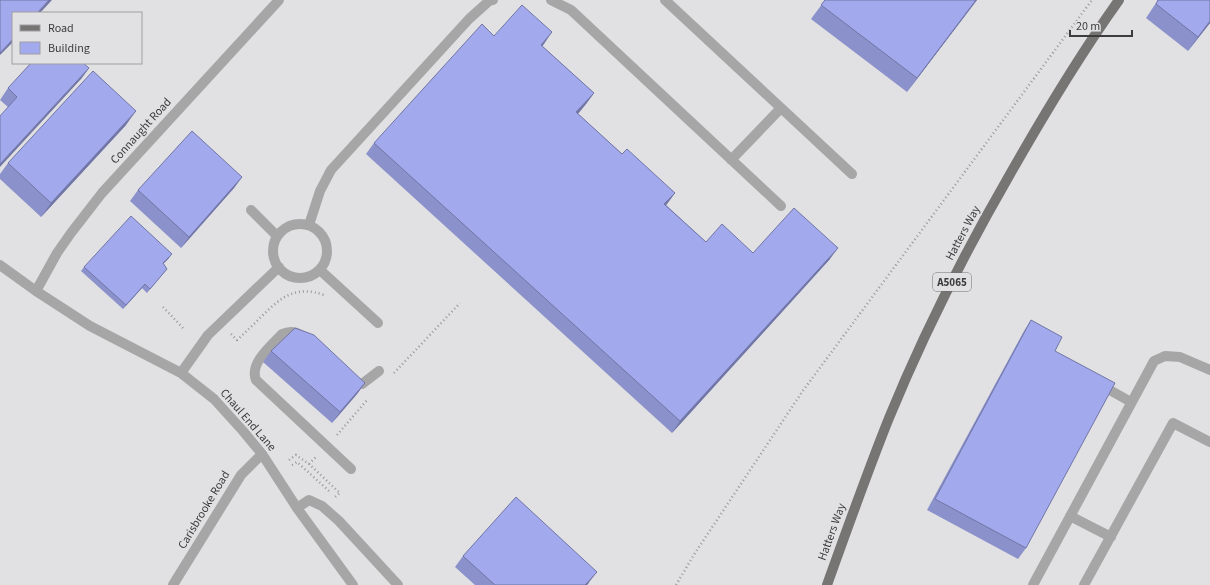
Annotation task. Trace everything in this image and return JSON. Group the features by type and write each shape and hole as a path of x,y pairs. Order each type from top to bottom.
{"main road":[{"name":"Hatters Way","path":"827,585 853,512 890,417 934,318 984,219 1037,126 1119,0"}],"street":[{"name":"Connaught Road","path":"36,291 70,233 102,193 279,0"},
{"path":"309,224 320,191 331,170 469,19 489,1 493,0"},
{"path":"551,0 571,10 781,206"},
{"path":"665,0 852,174"},
{"path":"731,160 781,108"},
{"path":"251,210 277,236"},
{"path":"300,223 309,224 317,229 327,244 328,253 320,270 313,275 304,278 294,277 286,273 279,267 273,252 277,236 283,229 300,223"},
{"name":"Chaul End Lane","path":"0,265 36,291 90,326 181,373 214,399 262,454 297,508 353,585"},
{"path":"181,373 208,335 279,267"},
{"path":"320,270 378,323"},
{"path":"308,341 303,336 292,331 282,334 258,361 254,375 256,380 351,469"},
{"path":"1033,585 1154,361 1165,356 1180,357 1210,370"},
{"path":"342,374 354,383 362,384 379,371"},
{"path":"1090,379 1131,402"},
{"path":"1084,585 1173,423 1210,442"},
{"name":"Carisbrooke Road","path":"173,585 240,475 262,454"},
{"path":"297,508 309,500 322,506 339,521 398,585"},
{"path":"1070,516 1111,537"}],"path":[{"path":"676,585 695,553 802,392 1092,0"},
{"path":"237,340 276,302 290,294 303,291 316,292 329,297"},
{"path":"163,307 183,328"},
{"path":"289,460 296,455 309,464 340,493 335,497 297,462 292,465"}],"building":[{"path":"0,0 49,0 38,12 12,12 12,40 0,53"},
{"path":"825,0 976,0 917,78 821,5"},
{"path":"1158,0 1210,0 1210,21 1198,37 1156,4"},
{"path":"522,5 552,32 541,45 594,93 576,112 622,154 627,149 675,193 664,204 706,242 722,224 753,253 794,208 838,248 680,421 374,143 482,24 494,36"},
{"path":"30,64 84,64 89,68 0,164 0,116 17,97 8,88"},
{"path":"93,71 136,111 51,203 8,163"},
{"path":"192,131 242,177 189,237 138,190"},
{"path":"131,216 172,254 163,263 167,269 150,289 145,284 126,305 84,267"},
{"path":"1031,320 1062,337 1055,351 1115,383 1026,548 935,499"},
{"path":"295,328 314,335 365,383 340,412 271,351"},
{"path":"516,497 597,572 585,585 495,585 463,556"}]}
